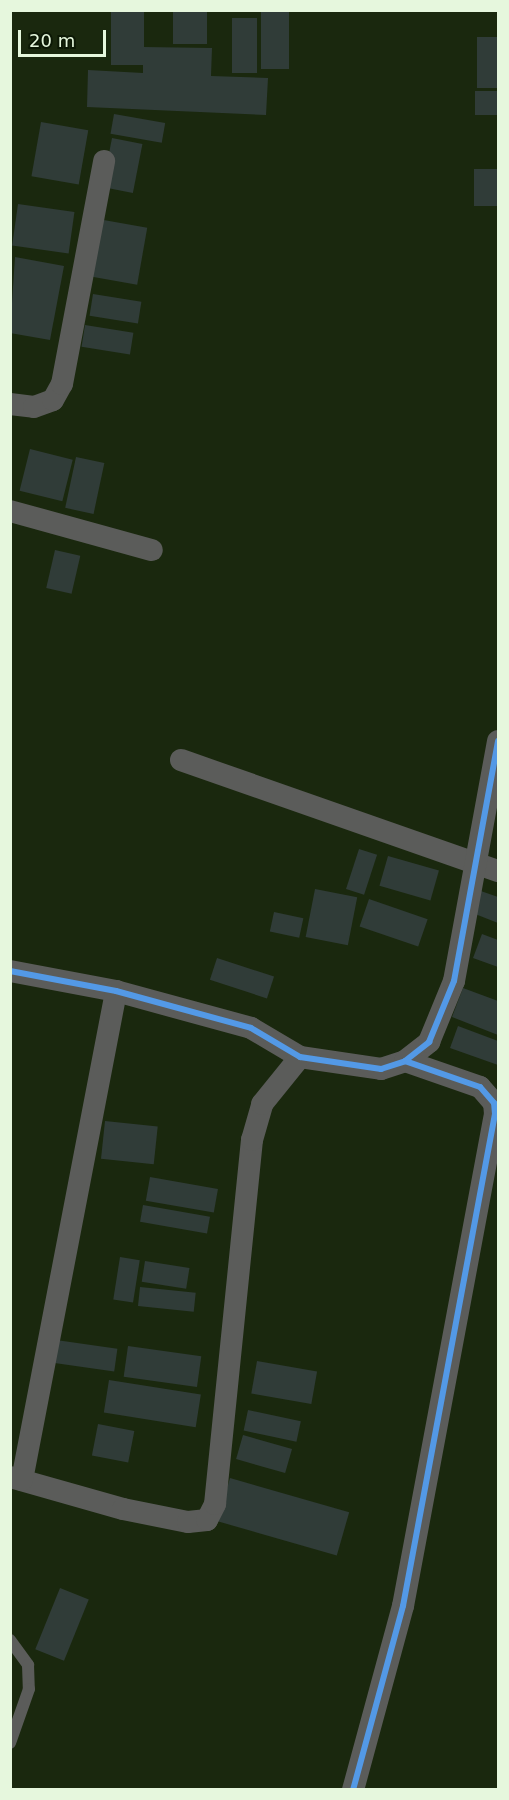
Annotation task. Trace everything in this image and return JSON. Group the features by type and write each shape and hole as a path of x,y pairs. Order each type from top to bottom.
{"street":[{"path":"12,408 34,407 53,400 62,384 104,161"},
{"path":"10,512 152,550"},
{"path":"10,971 116,991 251,1029 300,1058 381,1069 405,1061 429,1042 454,981 489,867 498,741"},
{"path":"181,760 489,867"},
{"path":"116,991 16,1478 123,1509 188,1522 207,1520 215,1504 252,1140 262,1104 300,1058"},
{"path":"353,1790 403,1606 495,1114 494,1103 480,1086 405,1061"}],"lane":[{"path":"10,1640 28,1665 29,1689 10,1743"}],"building":[{"path":"111,10 144,10 144,65 111,65"},
{"path":"173,10 207,10 207,44 173,44"},
{"path":"261,10 289,10 289,69 261,69"},
{"path":"232,18 257,18 257,73 232,73"},
{"path":"477,37 498,37 498,88 477,88"},
{"path":"143,47 212,48 211,76 268,78 266,115 87,107 88,70 143,73"},
{"path":"475,91 498,91 498,115 475,115"},
{"path":"114,114 165,123 162,143 111,134"},
{"path":"41,122 88,130 79,184 31,176"},
{"path":"112,138 142,144 133,193 102,187"},
{"path":"474,169 498,169 498,206 474,206"},
{"path":"18,204 74,212 69,254 12,246"},
{"path":"98,219 147,228 137,285 88,276"},
{"path":"15,257 64,266 50,340 10,333"},
{"path":"93,294 141,302 138,323 90,316"},
{"path":"85,325 133,333 130,354 82,347"},
{"path":"30,449 73,460 62,501 20,491"},
{"path":"76,457 104,463 94,514 65,508"},
{"path":"55,550 80,556 72,594 46,588"},
{"path":"359,849 377,855 364,895 346,889"},
{"path":"388,856 439,871 430,900 379,886"},
{"path":"315,889 357,897 348,945 306,937"},
{"path":"478,890 498,897 498,923 470,912"},
{"path":"369,899 428,919 418,947 360,926"},
{"path":"274,912 303,918 299,938 270,932"},
{"path":"482,934 498,940 498,967 473,958"},
{"path":"217,958 274,977 267,998 210,980"},
{"path":"463,988 498,1001 498,1035 452,1017"},
{"path":"458,1026 498,1041 498,1065 450,1048"},
{"path":"105,1121 158,1127 154,1164 101,1159"},
{"path":"150,1177 218,1189 214,1213 146,1201"},
{"path":"143,1205 210,1217 207,1234 140,1222"},
{"path":"120,1257 140,1260 133,1303 113,1299"},
{"path":"145,1261 189,1268 186,1289 142,1282"},
{"path":"140,1287 196,1293 194,1312 138,1306"},
{"path":"56,1340 117,1349 114,1371 53,1363"},
{"path":"128,1346 201,1356 197,1387 124,1377"},
{"path":"257,1361 317,1372 311,1404 251,1393"},
{"path":"109,1380 201,1395 196,1427 104,1413"},
{"path":"248,1410 301,1421 296,1442 244,1431"},
{"path":"98,1424 134,1431 128,1462 92,1455"},
{"path":"243,1435 292,1449 285,1473 236,1459"},
{"path":"230,1478 349,1512 337,1555 218,1521"},
{"path":"60,1588 89,1600 64,1661 35,1649"}],"cycle path":[{"path":"10,971 116,991 251,1028 300,1057 381,1069 405,1061 429,1042 454,981 498,741"},
{"path":"353,1790 403,1606 495,1114 494,1103 480,1087 405,1061"}]}
